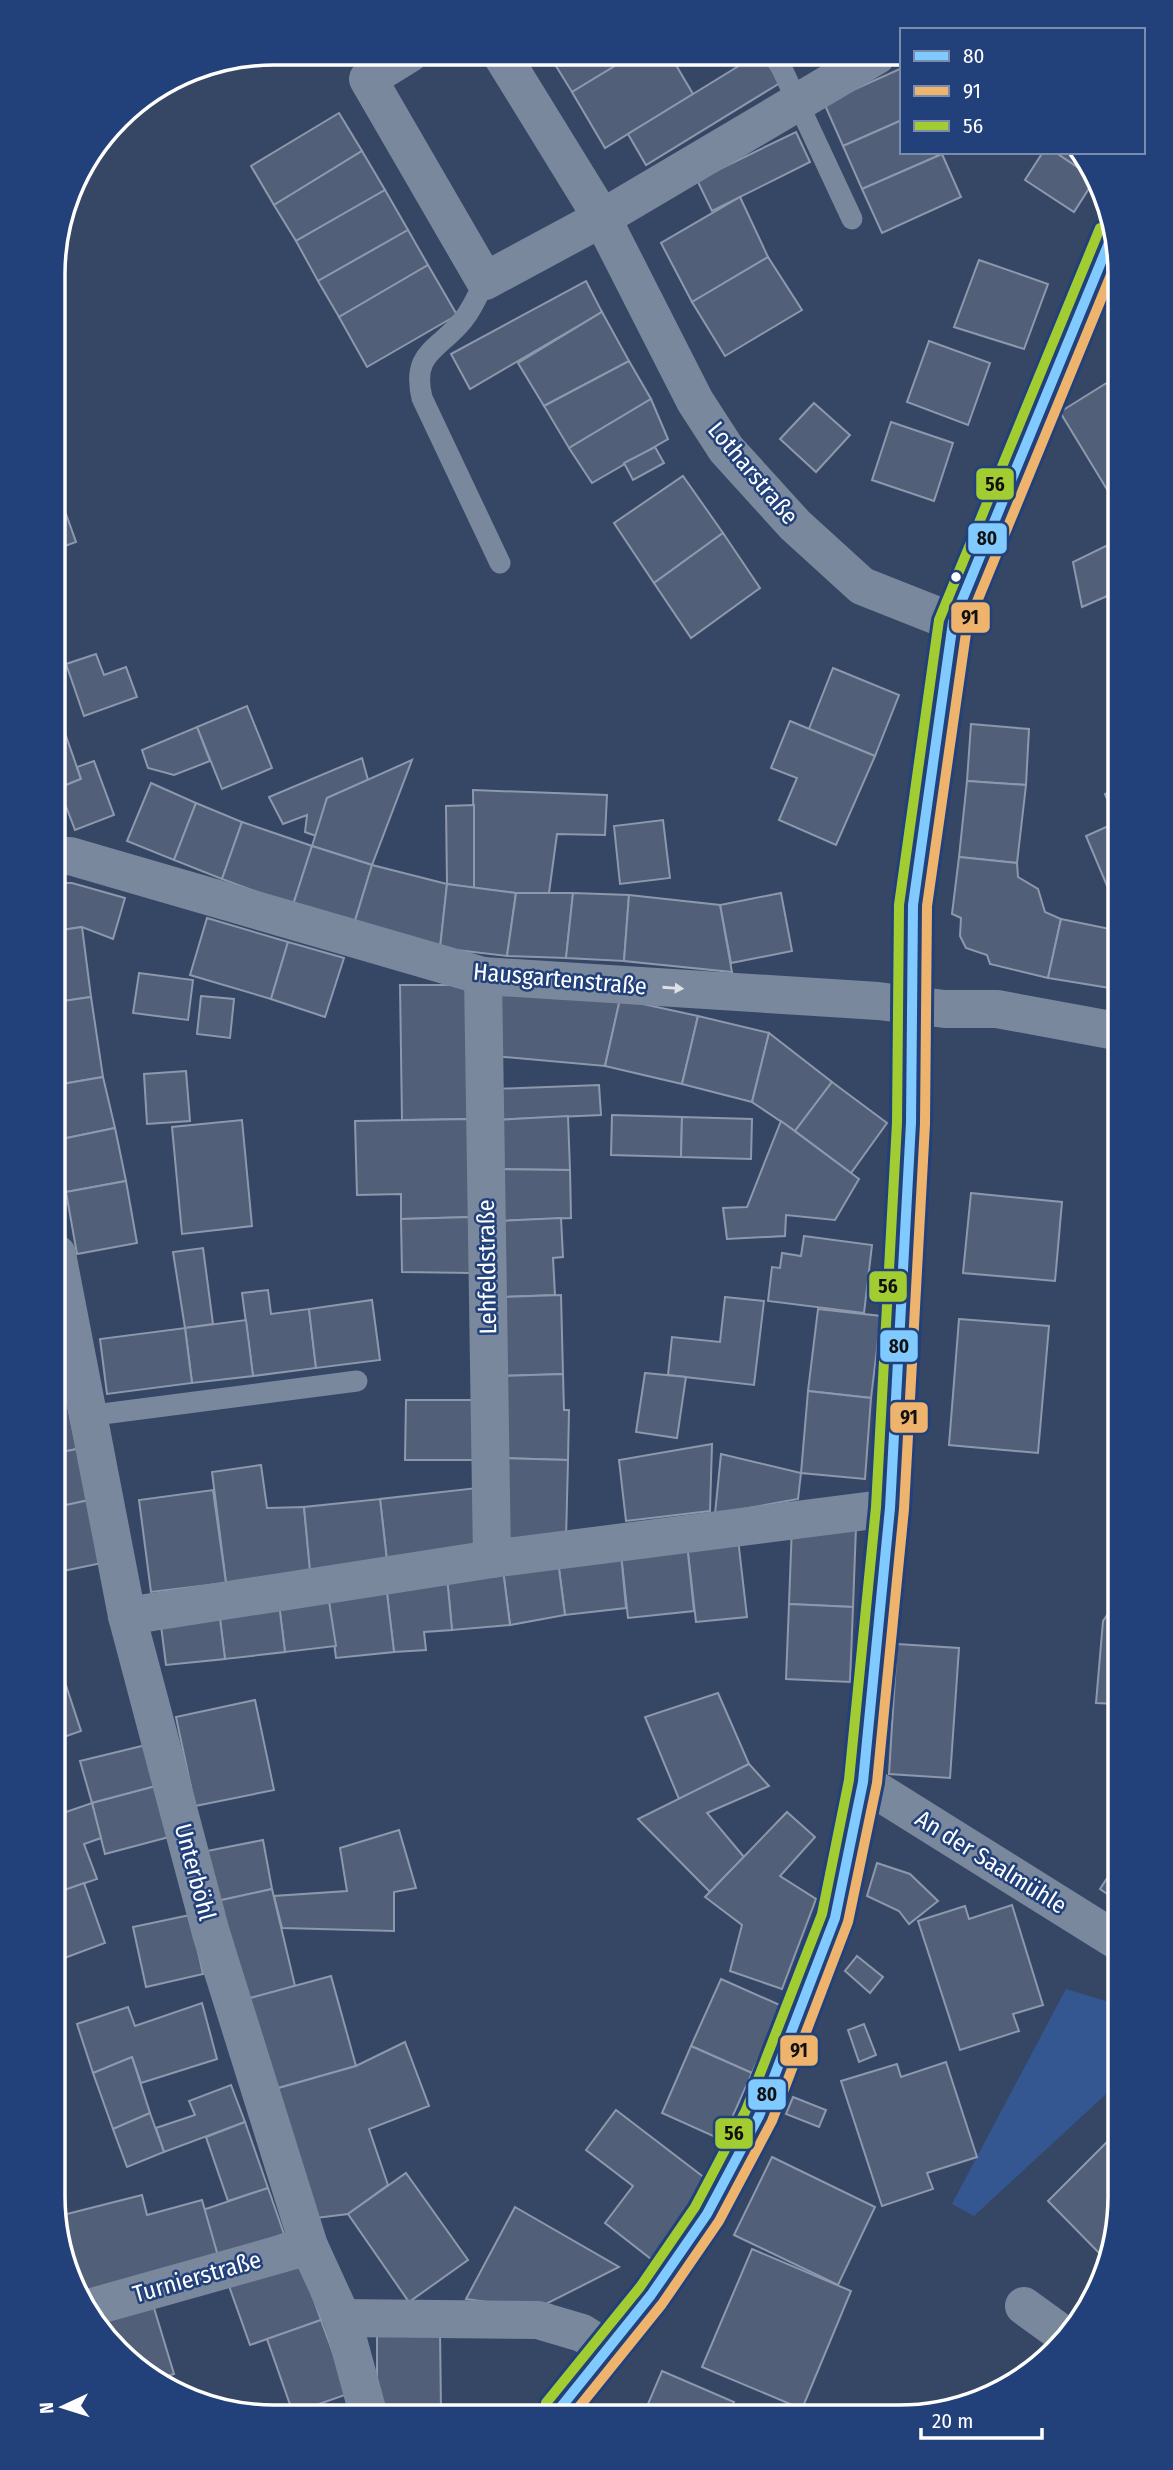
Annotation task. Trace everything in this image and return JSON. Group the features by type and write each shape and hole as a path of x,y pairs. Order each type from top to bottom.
{"main road":[{"path":"563,2405 652,2295 707,2214 758,2116 835,1919 863,1782 890,1508 911,1123 913,905 953,622 1106,249"}],"street":[{"path":"391,65 368,79 485,281 602,218 861,65"},
{"name":"Lotharstraße","path":"508,65 602,218 695,401 726,449 795,525 862,586 953,622"},
{"name":"Hausgartenstraße","path":"65,857 483,976 945,1009 997,1009 1108,1030"},
{"name":"Lehfeldstraße","path":"483,976 492,1559"},
{"name":"Unterböhl","path":"65,1297 127,1616 211,1933 309,2246 342,2318 366,2405"},
{"path":"127,1616 492,1559 890,1508"},
{"name":"An der Saalmühle","path":"863,1782 1108,1935"},
{"name":"Turnierstraße","path":"96,2306 309,2246"},
{"path":"1024,2306 1059,2331"},
{"path":"342,2318 538,2320 582,2333 609,2350"}],"lane":[{"path":"780,65 852,219"},
{"path":"485,281 471,310 419,367 417,379 422,398 500,563"},
{"path":"87,1416 356,1381"}],"shaded area":[{"path":"1066,1989 1108,2002 1108,2092 974,2216 952,2204"}],"building":[{"path":"558,65 617,65 572,92"},
{"path":"617,65 676,65 693,94 605,148 572,92"},
{"path":"740,65 769,65 780,83 646,165 628,134"},
{"path":"900,69 900,121 843,146 824,103"},
{"path":"339,113 362,151 274,205 251,166"},
{"path":"900,121 900,154 942,154 862,189 843,146"},
{"path":"796,132 810,162 712,211 697,180"},
{"path":"362,151 385,190 296,241 274,205"},
{"path":"942,154 961,197 882,233 862,189"},
{"path":"1042,154 1058,154 1080,169 1089,188 1074,212 1025,180"},
{"path":"1058,154 1070,154 1080,169"},
{"path":"385,190 408,230 318,281 296,241"},
{"path":"740,197 768,257 692,302 661,243"},
{"path":"408,230 428,265 339,317 318,281"},
{"path":"768,257 802,310 725,356 692,302"},
{"path":"979,260 1048,284 1024,349 954,327"},
{"path":"428,265 457,315 367,367 339,317"},
{"path":"586,281 602,312 470,389 451,354"},
{"path":"602,312 629,361 544,406 518,363"},
{"path":"929,341 990,363 968,425 907,402"},
{"path":"629,361 651,399 569,448 544,406"},
{"path":"1108,382 1108,491 1060,412"},
{"path":"651,399 668,439 592,483 569,448"},
{"path":"814,403 850,435 816,472 780,439"},
{"path":"891,422 953,443 934,501 872,480"},
{"path":"655,447 664,463 633,480 624,463"},
{"path":"683,476 723,533 654,583 614,523"},
{"path":"65,514 76,542 65,546"},
{"path":"723,533 760,588 691,638 654,583"},
{"path":"1108,545 1108,596 1082,607 1073,562"},
{"path":"96,654 104,675 126,667 137,697 84,716 66,664"},
{"path":"833,668 899,695 875,756 809,729"},
{"path":"247,706 272,768 222,789 197,727"},
{"path":"790,721 875,756 836,845 779,820 797,778 771,768"},
{"path":"971,724 1029,729 1026,785 967,781"},
{"path":"197,727 210,761 174,775 148,768 142,750"},
{"path":"65,733 81,779 65,785"},
{"path":"362,758 368,780 327,798 316,836 305,832 307,815 283,824 269,797"},
{"path":"412,760 372,865 312,846 327,798"},
{"path":"94,761 114,815 75,830 65,804 65,786 81,779 77,767"},
{"path":"967,781 1026,785 1017,863 959,857"},
{"path":"151,783 196,803 174,860 127,841"},
{"path":"473,790 607,795 605,835 557,834 549,893 516,893 474,888"},
{"path":"196,803 242,822 222,879 174,860"},
{"path":"474,805 474,888 447,884 446,806"},
{"path":"663,820 670,878 620,884 614,826"},
{"path":"242,822 312,846 293,905 222,879"},
{"path":"1108,826 1108,888 1086,836"},
{"path":"312,846 372,865 354,924 293,905"},
{"path":"959,857 1017,863 1018,877 1038,889 1045,912 1061,919 1048,978 990,964 987,955 966,948 960,936 961,918 952,914"},
{"path":"372,865 447,884 440,948 354,924"},
{"path":"65,883 125,898 113,939 82,927 65,930"},
{"path":"447,884 516,893 507,956 440,948"},
{"path":"516,893 573,893 566,958 507,956"},
{"path":"573,893 629,895 624,961 566,958"},
{"path":"781,893 792,951 731,963 720,905"},
{"path":"629,895 720,905 732,972 624,961"},
{"path":"207,918 288,942 271,999 190,975"},
{"path":"1061,919 1108,929 1108,988 1048,978"},
{"path":"82,927 91,997 65,1001 65,930"},
{"path":"288,942 344,958 325,1017 271,999"},
{"path":"139,973 193,980 188,1020 133,1013"},
{"path":"400,985 467,985 469,1119 402,1120"},
{"path":"498,986 620,999 605,1066 493,1056"},
{"path":"201,996 234,999 230,1038 197,1034"},
{"path":"91,997 103,1077 65,1083 65,1001"},
{"path":"620,999 698,1016 682,1084 605,1066"},
{"path":"698,1016 769,1033 752,1102 682,1084"},
{"path":"769,1033 832,1082 795,1131 752,1102"},
{"path":"186,1071 190,1121 147,1124 144,1074"},
{"path":"103,1077 115,1128 65,1138 65,1083"},
{"path":"832,1082 887,1123 851,1173 795,1131"},
{"path":"599,1085 601,1115 494,1120 493,1089"},
{"path":"612,1115 682,1117 681,1157 611,1155"},
{"path":"568,1116 570,1170 497,1169 494,1120"},
{"path":"682,1117 752,1119 751,1159 681,1157"},
{"path":"469,1119 471,1217 401,1219 401,1194 357,1195 355,1121"},
{"path":"242,1120 252,1226 182,1234 172,1127"},
{"path":"781,1121 859,1179 835,1220 786,1215 785,1236 727,1239 723,1208 747,1207"},
{"path":"115,1128 126,1181 66,1192 65,1138"},
{"path":"497,1169 570,1170 571,1218 498,1221"},
{"path":"126,1181 137,1243 77,1254 66,1192"},
{"path":"971,1193 1062,1202 1055,1281 963,1273"},
{"path":"471,1217 471,1273 402,1272 401,1219"},
{"path":"561,1218 563,1257 553,1258 555,1295 502,1297 498,1221"},
{"path":"804,1236 872,1245 864,1313 768,1301 772,1267 780,1268 782,1253 801,1256"},
{"path":"203,1248 213,1324 185,1328 173,1252"},
{"path":"268,1290 271,1314 309,1309 316,1368 253,1376 242,1293"},
{"path":"561,1295 563,1374 503,1376 502,1297"},
{"path":"725,1297 764,1301 754,1385 668,1375 672,1337 720,1342"},
{"path":"372,1300 380,1360 316,1368 309,1309"},
{"path":"818,1309 881,1316 871,1398 808,1391"},
{"path":"959,1319 1049,1326 1038,1453 949,1445"},
{"path":"246,1320 253,1376 192,1383 185,1328"},
{"path":"185,1328 192,1383 107,1394 100,1339"},
{"path":"645,1373 686,1377 677,1438 636,1432"},
{"path":"563,1374 564,1410 569,1410 568,1460 503,1458 503,1376"},
{"path":"808,1391 871,1398 865,1479 801,1473"},
{"path":"65,1397 77,1449 65,1451"},
{"path":"406,1400 478,1400 478,1460 405,1460"},
{"path":"712,1444 710,1511 626,1521 619,1460"},
{"path":"77,1449 89,1500 65,1505 65,1451"},
{"path":"721,1454 801,1473 798,1499 715,1514"},
{"path":"503,1458 568,1460 566,1540 501,1538"},
{"path":"261,1465 267,1508 304,1507 310,1570 226,1583 212,1472"},
{"path":"477,1488 484,1550 387,1561 380,1499"},
{"path":"213,1490 226,1583 151,1592 139,1500"},
{"path":"380,1499 387,1561 310,1570 304,1507"},
{"path":"89,1500 102,1563 65,1571 65,1505"},
{"path":"792,1525 856,1527 853,1607 789,1604"},
{"path":"738,1539 747,1617 696,1622 687,1544"},
{"path":"687,1544 694,1611 628,1618 621,1554"},
{"path":"621,1554 626,1608 565,1615 558,1561"},
{"path":"558,1561 565,1615 510,1625 503,1570"},
{"path":"503,1570 510,1625 452,1630 447,1577"},
{"path":"447,1577 452,1630 424,1632 426,1650 394,1652 386,1585"},
{"path":"386,1585 394,1652 336,1658 328,1595"},
{"path":"328,1595 336,1646 285,1652 279,1604"},
{"path":"279,1604 285,1652 225,1659 219,1611"},
{"path":"789,1604 853,1607 850,1682 786,1679"},
{"path":"219,1611 225,1659 166,1665 160,1618"},
{"path":"1108,1614 1108,1704 1096,1703 1103,1621"},
{"path":"897,1644 959,1648 950,1778 889,1774"},
{"path":"65,1682 81,1731 65,1737"},
{"path":"718,1693 749,1764 679,1799 645,1717"},
{"path":"255,1700 274,1790 195,1806 176,1717"},
{"path":"146,1745 156,1786 92,1803 80,1761"},
{"path":"749,1764 769,1786 707,1813 744,1857 710,1892 638,1819"},
{"path":"156,1786 169,1837 105,1854 92,1803"},
{"path":"92,1803 101,1838 84,1844 97,1879 65,1890 65,1809 66,1812"},
{"path":"787,1812 815,1837 780,1876 816,1899 782,1989 730,1971 742,1925 705,1897"},
{"path":"399,1830 416,1888 394,1892 394,1931 282,1928 274,1896 347,1891 340,1848"},
{"path":"263,1840 272,1889 217,1901 207,1851"},
{"path":"877,1863 910,1874 938,1901 909,1924 899,1911 867,1896"},
{"path":"1108,1877 1108,1894 1100,1889"},
{"path":"84,1883 105,1943 65,1958 65,1890"},
{"path":"272,1889 295,1986 243,2000 217,1901"},
{"path":"1012,1905 1043,2005 1013,2014 1019,2031 960,2050 918,1921 965,1906 969,1919"},
{"path":"190,1915 203,1974 146,1987 133,1927"},
{"path":"857,1956 883,1977 870,1993 845,1971"},
{"path":"331,1976 356,2066 268,2091 243,2000"},
{"path":"721,1979 782,2006 752,2073 691,2046"},
{"path":"202,2003 217,2059 141,2083 132,2057 93,2073 77,2024 128,2007 135,2026"},
{"path":"864,2024 876,2055 859,2062 848,2030"},
{"path":"405,2042 429,2106 369,2129 388,2185 348,2214 316,2218 268,2091 356,2066"},
{"path":"691,2046 752,2073 722,2140 662,2113"},
{"path":"132,2057 150,2113 113,2129 93,2073"},
{"path":"946,2062 977,2157 927,2173 933,2189 882,2206 841,2081 897,2064 901,2077"},
{"path":"231,2085 245,2122 164,2152 156,2128 195,2115 189,2101"},
{"path":"793,2097 826,2110 819,2127 786,2114"},
{"path":"616,2110 710,2182 651,2259 605,2223 633,2186 586,2150"},
{"path":"150,2113 164,2152 127,2167 113,2129"},
{"path":"245,2122 268,2188 228,2201 206,2137"},
{"path":"1108,2141 1108,2210 1100,2254 1048,2201"},
{"path":"772,2157 875,2207 838,2285 734,2235"},
{"path":"406,2173 468,2260 409,2302 348,2214"},
{"path":"268,2188 284,2234 218,2256 203,2210"},
{"path":"142,2195 147,2215 202,2200 218,2256 92,2299 74,2258 66,2214"},
{"path":"515,2207 619,2267 536,2309 466,2299"},
{"path":"752,2249 851,2291 804,2405 792,2405 702,2367"},
{"path":"300,2261 321,2320 250,2345 229,2286"},
{"path":"151,2298 174,2374 168,2376 136,2353 108,2324 102,2313"},
{"path":"321,2320 348,2394 316,2405 290,2405 267,2339"},
{"path":"377,2331 440,2331 441,2405 377,2405"},
{"path":"662,2371 734,2402 733,2405 648,2405"}],"transit line":[{"name":"56","path":"546,2403 640,2287 695,2207 746,2110 822,1914 849,1780 876,1507 897,1123 899,905 939,620 1100,228"},
{"name":"80","path":"563,2405 651,2295 707,2214 759,2116 835,1918 863,1782 890,1508 911,1123 913,905 953,622 1106,249"},
{"name":"91","path":"581,2405 662,2304 719,2221 772,2121 848,1922 877,1783 904,1509 925,1124 927,906 967,626 1108,282"}]}
